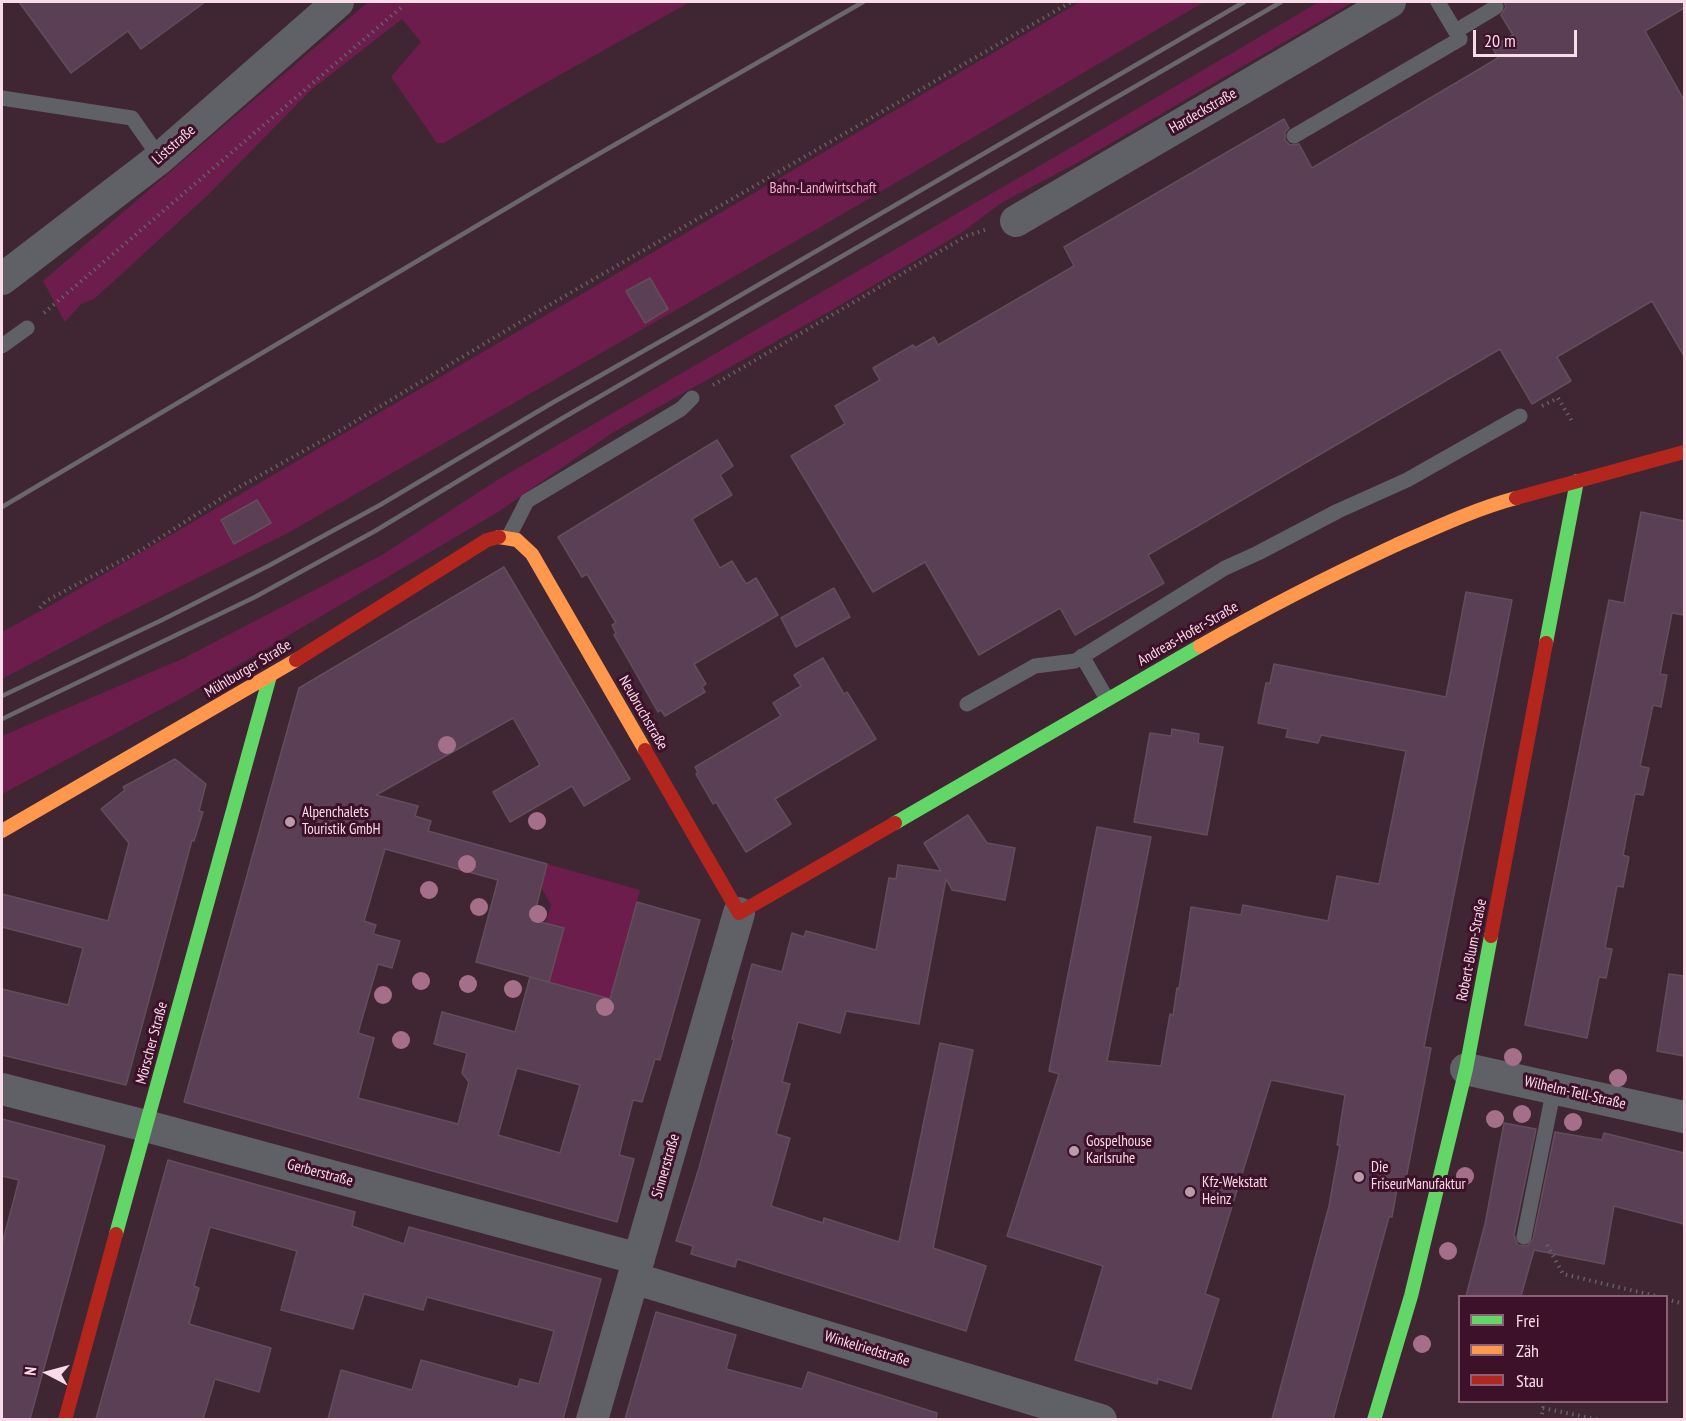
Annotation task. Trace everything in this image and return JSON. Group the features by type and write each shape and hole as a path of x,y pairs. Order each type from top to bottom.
{"street":[{"name":"Liststraße","path":"2,279 160,158 338,2"},
{"name":"Hardeckstraße","path":"1016,221 1390,2"},
{"name":"Andreas-Hofer-Straße","path":"739,914 1107,699 1256,614 1342,570 1428,531 1503,501 1684,452"},
{"name":"Robert-Blum-Straße","path":"1374,1419 1411,1296 1466,1069 1577,481"},
{"name":"Mühlburger Straße","path":"2,831 270,676 487,540 499,535 509,536"},
{"name":"Neubruchstraße","path":"509,536 523,543 532,554 739,914"},
{"name":"Mörscher Straße","path":"65,1419 270,676"},
{"name":"Sinnerstraße","path":"592,1419 739,914"},
{"name":"Wilhelm-Tell-Straße","path":"1466,1069 1684,1118"},
{"name":"Gerberstraße","path":"2,1089 146,1126 636,1269"},
{"name":"Winkelriedstraße","path":"636,1269 1101,1419"}],"lane":[{"path":"1294,136 1460,39 1438,2"},
{"path":"1456,30 1496,7"},
{"path":"2,98 132,118 160,158"},
{"path":"2,346 27,328"},
{"path":"509,536 527,501 681,409 692,398"},
{"path":"966,704 1035,666 1075,661 1225,568 1338,511 1407,480 1520,416"},
{"path":"1082,656 1107,699"},
{"path":"1524,1237 1554,1088"}],"path":[{"path":"40,608 46,601 141,550 236,489 341,430 527,318 1071,2"},
{"path":"27,328 404,5"},
{"path":"692,398 966,236 1016,221"},
{"path":"1520,416 1558,398 1573,423"},
{"path":"1524,1237 1545,1242 1563,1274 1652,1295"},
{"path":"1668,1300 1684,1304"},
{"path":"1541,1419 1543,1408 1599,1419"}],"green space":[{"path":"368,2 690,2 531,91 444,143 437,143 391,77 421,42 402,19 311,90 208,195 94,299 81,304 65,322 43,281"},
{"name":"Bahn-Landwirtschaft","path":"1080,2 1204,2 822,226 286,534 115,619 2,679 2,632"},
{"path":"1319,2 1353,2 1075,164 1001,203 961,233 832,310 612,433 498,512 182,698 2,794 2,736 182,659 382,555 499,479"},
{"path":"547,864 640,890 628,932 637,935 617,1001 530,977 551,905 541,887"}],"building":[{"path":"19,2 205,2 141,49 128,31 71,73"},
{"path":"1504,2 1684,2 1684,8 1645,31 1684,100 1684,356 1652,301 1557,357 1571,381 1532,404 1500,349 1148,555 1164,583 1075,635 1060,608 979,655 925,562 873,592 791,456 845,424 835,406 880,380 873,368 913,345 915,348 934,337 938,345 1074,266 1064,247 1284,119 1289,128 1285,132 1285,140 1290,145 1299,144 1312,168 1498,58 1492,47 1513,35 1501,15 1506,7"},
{"path":"650,278 668,309 645,323 626,291"},
{"path":"717,440 733,466 720,475 732,495 692,519 720,568 732,561 746,584 756,578 778,615 694,664 706,684 702,687 705,692 665,716 661,710 658,712 614,635 616,633 612,625 616,623 587,574 582,577 558,537"},
{"path":"257,500 271,523 234,544 221,520"},
{"path":"1641,512 1684,521 1684,615 1672,613 1660,674 1667,675 1661,707 1653,705 1640,766 1649,768 1643,795 1635,794 1623,855 1629,857 1623,887 1617,886 1605,948 1612,949 1606,978 1599,977 1587,1038 1525,1025 1609,600 1624,603"},
{"path":"504,567 630,779 584,806 572,786 510,822 493,792 540,765 513,718 376,795 418,806 415,816 431,821 428,831 547,864 533,920 564,928 549,982 476,962 498,880 385,849 364,921 376,925 373,934 400,941 392,968 378,964 358,1033 374,1038 358,1098 458,1124 469,1082 462,1073 467,1053 434,1044 442,1012 515,1032 530,977 610,999 637,902 700,920 660,1060 655,1059 642,1102 633,1100 619,1155 634,1159 617,1222 184,1102 299,688","holes":["517,1068 580,1085 560,1153 498,1135"]},
{"path":"834,588 850,617 796,647 781,618"},
{"path":"1466,592 1512,600 1424,1047 1431,1048 1405,1184 1398,1183 1392,1217 1389,1217 1333,1419 1272,1419 1329,1206 1340,1145 1337,1145 1345,1095 1271,1080 1205,1294 1219,1299 1191,1389 1158,1379 1157,1384 1075,1360 1103,1266 1007,1236 1059,1074 1049,1071 1097,827 1151,837 1107,1061 1161,1066 1170,1014 1173,1015 1177,988 1179,989 1191,907 1241,915 1243,905 1328,921 1337,876 1379,884 1406,751 1321,735 1318,743 1286,737 1288,729 1258,723 1266,683 1270,683 1274,664 1446,697"},
{"path":"823,658 844,694 847,692 876,739 775,799 791,824 746,852 716,802 713,804 696,774 698,772 695,767 781,716 773,703 801,686 794,675"},
{"path":"1172,729 1199,734 1198,743 1223,747 1207,835 1134,822 1150,733 1171,736"},
{"path":"175,759 206,784 199,811 203,812 194,841 192,840 126,1085 2,1055 2,989 68,1005 83,948 2,927 2,894 108,921 129,843 101,809 125,790 123,787"},
{"path":"968,815 987,843 1015,848 1005,900 952,890 946,879 919,1024 846,1011 840,1033 798,1022 782,1082 790,1084 776,1134 790,1138 771,1206 823,1223 824,1218 899,1242 940,1043 973,1050 933,1248 986,1266 966,1331 737,1259 735,1267 691,1254 693,1246 676,1241 699,1168 752,964 782,972 792,933 804,937 806,931 876,950 889,878 896,879 898,865 941,871 924,843"},
{"path":"1669,974 1684,976 1684,1056 1657,1051"},
{"path":"2,1119 105,1146 30,1419 2,1419 2,1244 19,1180 2,1176"},
{"path":"1504,1123 1536,1129 1514,1235 1518,1245 1527,1246 1533,1239 1555,1132 1602,1140 1604,1133 1684,1153 1684,1224 1614,1206 1604,1264 1534,1250 1521,1295 1466,1295 1485,1224"},
{"path":"168,1160 355,1212 352,1226 404,1244 409,1227 601,1279 563,1419 328,1419 341,1370 412,1390 421,1360 518,1387 520,1379 539,1384 554,1331 427,1297 423,1310 364,1294 353,1329 281,1310 297,1251 210,1227 194,1286 199,1288 189,1324 271,1348 259,1392 215,1379 203,1419 96,1419"},
{"path":"656,1312 736,1335 726,1369 802,1389 808,1372 937,1413 936,1419 625,1419"}],"railway":[{"path":"2,507 576,167 863,2"},
{"path":"2,696 162,620 380,505 1244,2"},
{"path":"2,719 255,597 375,531 561,419 1281,2"}],"traffic: fast":[{"path":"1546,643 1577,481"},
{"path":"895,823 1200,646"},
{"path":"116,1234 270,676"},
{"path":"1374,1420 1411,1296 1466,1069 1491,936"}],"traffic: slow":[{"path":"1200,646 1272,606 1396,545 1455,519 1516,498"},
{"path":"499,537 517,540 532,554 645,750"},
{"path":"2,831 296,660"}],"traffic: jam":[{"path":"1516,498 1684,452"},
{"path":"296,660 487,540 499,537"},
{"path":"1491,936 1546,643"},
{"path":"645,750 739,913 895,823"},
{"path":"65,1420 116,1234"}],"place":[{"name":"Alpenchalets Touristik GmbH","path":"290,822"},
{"name":"Gospelhouse Karlsruhe","path":"1074,1151"},
{"name":"Die FriseurManufaktur","path":"1359,1177"},
{"name":"Kfz-Wekstatt Heinz","path":"1190,1192"}]}
